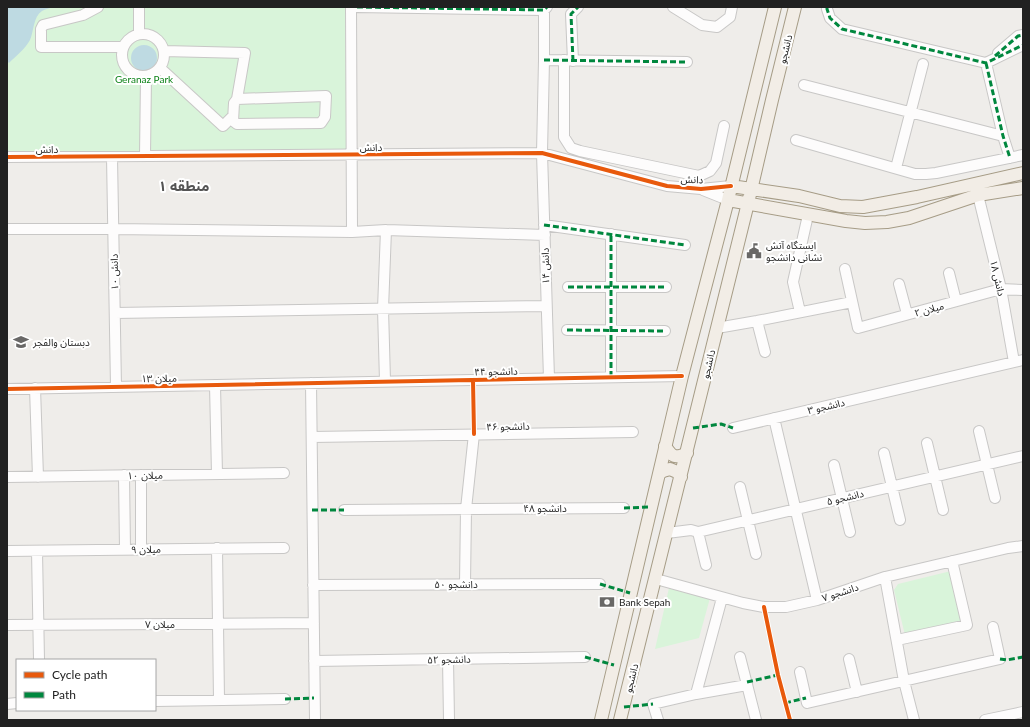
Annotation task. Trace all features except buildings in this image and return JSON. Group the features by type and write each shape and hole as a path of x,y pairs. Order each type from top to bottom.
{"main road":[{"name":"دانشجو","path":"601,720 682,376 728,200 775,7"},
{"name":"دانشجو","path":"620,720 656,580 795,7"},
{"name":"دانش","path":"731,186 799,196 840,206 863,207 917,197 1023,173"},
{"name":"دانش","path":"728,200 808,215 865,223 887,222 909,218 978,195 1023,188"},
{"path":"666,446 670,454 675,456 680,456 687,453"},
{"path":"659,474 670,469 677,472 681,477"}],"street":[{"path":"98,7 83,15 43,25 41,29 41,47 122,47"},
{"path":"139,7 139,33"},
{"path":"350,7 352,232"},
{"path":"357,7 545,9"},
{"path":"578,7 571,14 564,137 571,148 699,176 710,171 716,162 724,126"},
{"path":"673,7 702,25 718,27 730,17 732,7"},
{"path":"827,7 830,18 842,29 986,64 1023,45"},
{"name":"دانش ۱۴","path":"545,9 542,153 549,378"},
{"path":"139,33 146,33 158,39 164,51 163,63 160,68 156,72 146,76 138,76 132,73 122,62 122,47 126,40 139,33"},
{"path":"986,64 1018,36 1023,35"},
{"path":"164,51 245,53 237,99 234,103 233,121 237,124 321,123 325,117 326,96 237,99"},
{"path":"544,60 687,62"},
{"path":"896,168 922,64"},
{"path":"986,64 1003,136 1010,158"},
{"path":"160,68 223,126 233,116"},
{"path":"145,156 146,76"},
{"path":"804,85 1003,136"},
{"path":"796,140 915,174 936,173 1023,155"},
{"name":"دانش","path":"7,157 542,153 667,186 701,189 731,186"},
{"name":"دانش ۱۰","path":"112,157 116,387"},
{"name":"دانش","path":"701,189 728,200"},
{"name":"دانش ۱۸","path":"978,195 1019,361"},
{"path":"800,312 793,282 808,215"},
{"path":"7,229 352,232 386,230 544,230 611,234 685,245"},
{"path":"385,382 383,309 386,230"},
{"path":"611,234 611,377"},
{"path":"717,328 852,302 845,269"},
{"path":"949,273 956,301"},
{"path":"898,284 907,314"},
{"path":"568,287 666,287"},
{"name":"میلان ۲","path":"852,302 858,328 1001,290 1023,290"},
{"path":"115,313 546,306"},
{"path":"757,321 765,352"},
{"path":"567,330 665,331"},
{"name":"دانشجو ۳","path":"733,428 1019,361"},
{"name":"دانشجو ۴۴","path":"311,383 682,376"},
{"path":"311,383 315,720"},
{"name":"میلان ۱۳","path":"7,389 311,383"},
{"path":"215,385 217,474"},
{"path":"35,388 38,477"},
{"path":"774,418 817,600"},
{"path":"979,431 994,498"},
{"name":"دانشجو ۴۶","path":"312,437 634,432"},
{"path":"465,584 466,509 474,434"},
{"path":"927,443 943,510"},
{"path":"884,453 900,520"},
{"name":"دانشجو ۵","path":"667,533 691,530 698,532 1023,456"},
{"path":"834,465 850,532"},
{"name":"میلان ۱۰","path":"7,477 284,473"},
{"path":"124,475 124,549"},
{"path":"141,475 141,549"},
{"path":"740,487 756,554"},
{"name":"دانشجو ۴۸","path":"344,510 624,508"},
{"path":"698,532 706,565"},
{"name":"دانشجو ۷","path":"656,580 743,603 764,607 786,607 817,600 885,577 1008,548 1023,546"},
{"path":"217,548 219,700"},
{"name":"میلان ۹","path":"7,551 284,548"},
{"path":"37,551 39,659"},
{"path":"897,640 967,625 952,561"},
{"path":"885,577 904,681 914,720"},
{"name":"دانشجو ۵۰","path":"313,585 600,584"},
{"path":"696,694 722,598"},
{"name":"میلان ۷","path":"7,625 314,622"},
{"path":"800,672 807,703 1000,659 993,627"},
{"name":"دانشجو ۵۲","path":"314,661 585,657"},
{"path":"740,657 756,720"},
{"path":"448,659 449,720"},
{"path":"849,659 857,692"},
{"path":"658,720 653,704 696,694 747,685"},
{"path":"156,701 285,699"},
{"path":"985,720 1023,712"}],"green space":[{"name":"Geranaz Park","path":"7,7 345,7 347,150 7,152"},
{"path":"951,571 963,622 905,635 894,590 898,584"},
{"path":"669,588 710,598 699,638 655,649"}],"water":[{"path":"7,7 54,7 42,11 39,14 35,20 30,40 9,63 7,61"},
{"path":"144,45 153,49 157,58 153,67 144,71 135,67 131,58 135,49"}],"marked path":[{"path":"357,7 544,10 547,7"},
{"path":"573,61 571,14 578,7"},
{"path":"827,7 830,18 842,29 986,63 1023,45"},
{"path":"995,56 1018,36 1023,35"},
{"path":"544,60 687,62"},
{"path":"986,63 1003,136 1010,158"},
{"path":"544,225 685,245"},
{"path":"611,234 611,377"},
{"path":"568,287 666,287"},
{"path":"567,330 665,331"},
{"path":"693,428 721,424 733,428"},
{"path":"624,508 651,507"},
{"path":"312,510 344,510"},
{"path":"600,584 630,593"},
{"path":"585,657 614,665"},
{"path":"1000,659 1007,660 1023,657"},
{"path":"747,682 778,675"},
{"path":"285,699 314,698"},
{"path":"785,703 806,698"},
{"path":"624,707 653,704"}],"cycle path":[{"path":"7,157 542,153 667,186 701,189 731,186"},
{"path":"7,389 682,376"},
{"path":"473,380 474,434"},
{"path":"764,607 778,675 790,720"}],"place":[{"name":"ایستگاه آتش نشانی دانشجو","path":"754,251"},
{"name":"دبستان والفجر","path":"21,342"},
{"name":"Bank Sepah","path":"607,602"}],"district":[{"name":"منطقه ۱","path":"184,185"}]}
